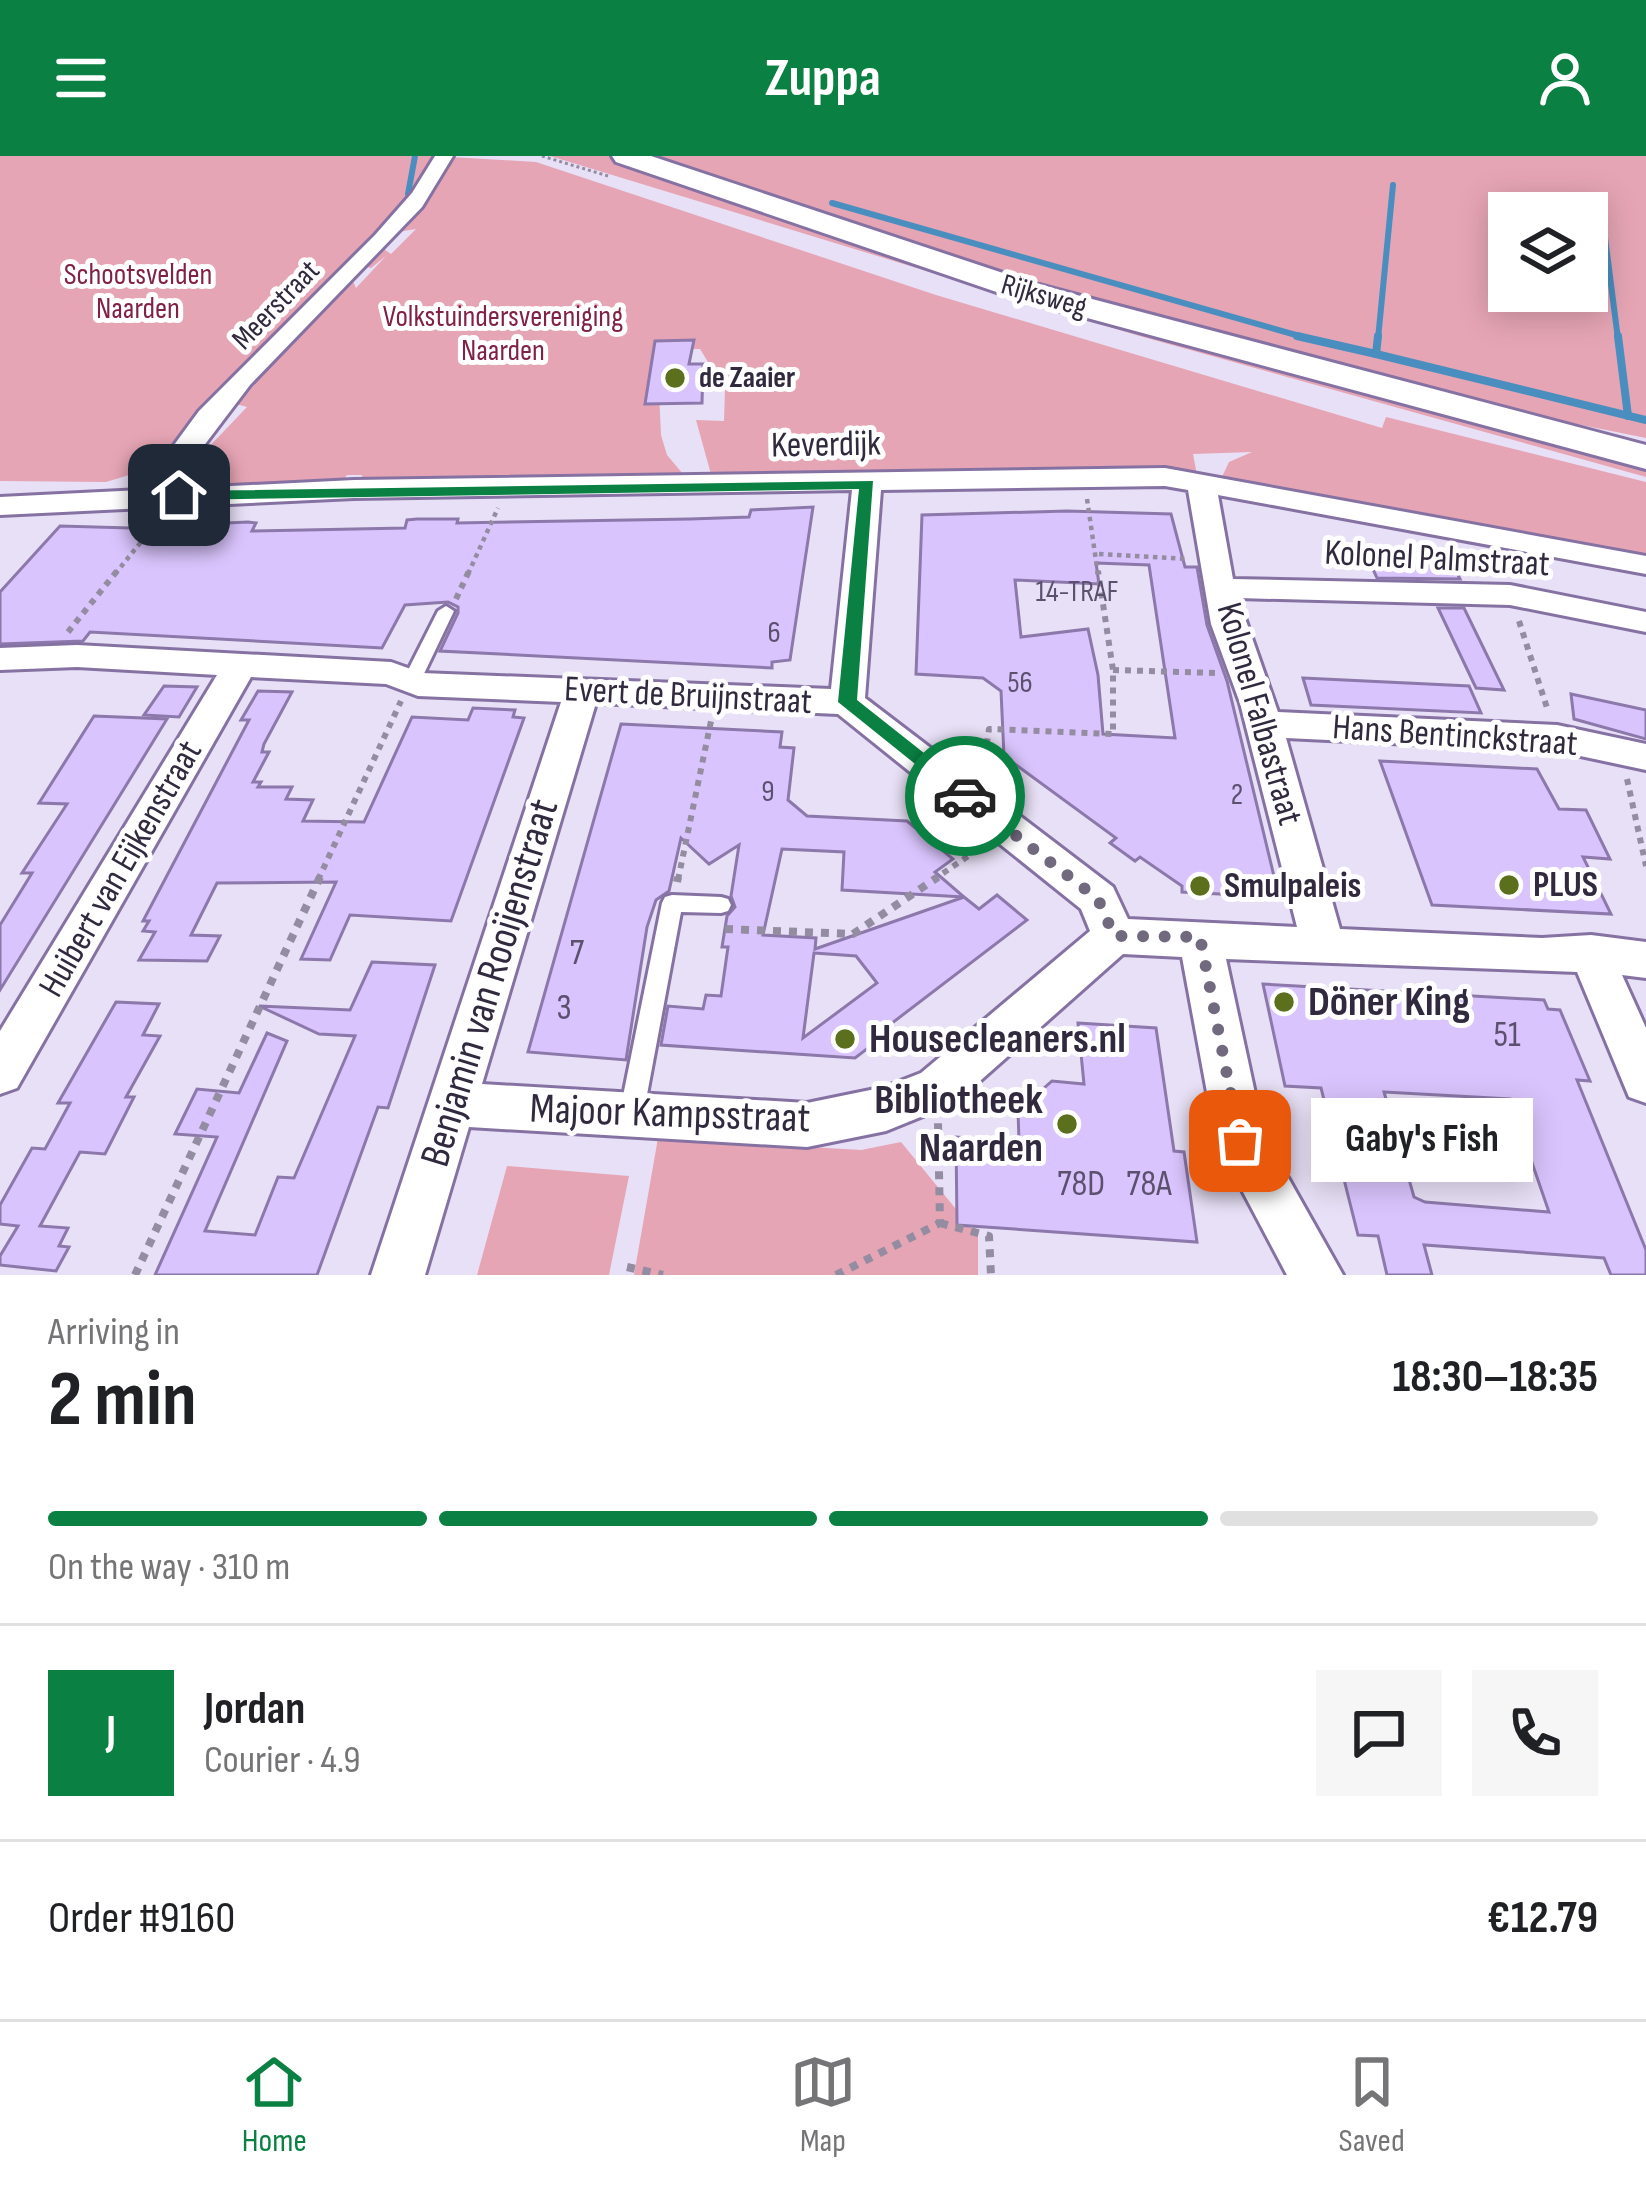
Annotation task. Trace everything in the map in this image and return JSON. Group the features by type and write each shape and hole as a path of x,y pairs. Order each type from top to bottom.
{"main road":[{"name":"Rijksweg","path":"625,156 1028,292 1646,457"},
{"name":"Rijksweg","path":"1471,410 1646,445"}],"street":[{"name":"Meerstraat","path":"165,496 171,462 418,201 445,156"},
{"name":"Keverdijk","path":"0,506 165,496 1084,477 1202,482 1646,566"},
{"name":"Kolonel Falbastraat","path":"1202,482 1218,574 1244,674 1264,724 1324,944"},
{"path":"847,702 867,484"},
{"name":"Kolonel Palmstraat","path":"1218,574 1510,595 1646,622"},
{"name":"Evert de Bruijnstraat","path":"0,658 77,656 391,673 410,682 847,702 1098,899 1114,936"},
{"name":"Huibert van Eijkenstraat","path":"0,1073 240,665"},
{"name":"Benjamin van Rooijenstraat","path":"398,1275 582,691"},
{"name":"Hans Bentinckstraat","path":"1264,724 1557,738 1634,754"},
{"path":"1114,936 1542,956 1591,953 1646,960"},
{"name":"Majoor Kampsstraat","path":"453,1103 807,1125 886,1108 938,1088 1114,936"},
{"path":"1200,937 1240,1141 1316,1275"},
{"path":"1591,953 1646,1082"}],"lane":[{"path":"410,682 446,611"},
{"path":"631,1116 673,903 721,905"}],"path":[{"path":"951,785 985,767 989,729 1113,734 1113,670 1084,477"},
{"path":"446,611 505,487"},
{"path":"46,659 165,496"},
{"path":"1097,554 1218,574"},
{"path":"1510,595 1557,738"},
{"path":"1113,670 1244,674"},
{"path":"134,1275 410,682"},
{"path":"676,885 713,709"},
{"path":"1634,754 1646,866"},
{"path":"668,925 853,934 1008,829"},
{"path":"938,1088 940,1222"},
{"path":"836,1275 940,1222 989,1236 991,1275"},
{"path":"628,1268 663,1275"}],"green space":[{"path":"0,156 437,156 381,247 391,254 416,229 392,233 421,205 451,157 536,162 936,295 1382,428 1386,417 1646,482 1646,554 1221,479 1229,462 1252,452 1193,454 1197,475 712,478 696,420 724,421 725,390 710,388 711,367 700,349 657,349 661,435 667,455 683,474 363,484 362,475 347,475 340,484 258,488 214,486 182,475 247,407 236,404 351,277 356,288 386,256 371,268 354,263 162,465 106,482 0,481"},
{"path":"550,156 613,156 911,258 1646,462 1646,477 1136,335"},
{"path":"640,156 1646,156 1646,438 1457,400 947,261"},
{"path":"658,1138 861,1150 901,1142 978,1236 978,1275 634,1275"},
{"path":"507,1166 629,1176 609,1275 477,1275"}],"building":[{"name":"de Zaaier","path":"694,340 689,364 703,364 702,403 645,404 655,341"},
{"path":"813,507 790,660 772,662 772,668 440,651 458,613 458,607 448,602 405,605 382,648 90,632 83,641 0,644 0,592 60,526 201,530 205,524 248,522 256,523 252,531 405,528 407,520 417,519 458,519 457,523 690,519 749,517 751,510"},
{"path":"1171,514 1185,567 1197,567 1207,625 1227,681 1279,897 1182,892 1182,886 1140,857 1135,861 1110,843 1116,838 1004,756 1001,691 983,678 916,674 922,515","holes":["1096,563 1149,565 1175,738 1103,734 1088,629 1021,637 1015,580 1099,584"]},
{"path":"1367,556 1451,560 1460,579 1377,578"},
{"path":"1438,608 1464,608 1504,690 1476,688"},
{"path":"1303,678 1469,686 1481,713 1311,705"},
{"path":"164,686 197,687 179,717 144,715"},
{"path":"258,691 292,692 264,744 262,752 269,752 253,782 261,782 258,787 292,787 286,799 313,800 303,821 364,822 412,717 468,720 473,708 515,710 513,717 524,718 451,921 350,915 330,960 301,959 336,882 217,883 191,935 220,936 207,961 139,960 155,932 143,931 149,921 143,921 249,720 241,720"},
{"path":"1571,694 1646,710 1646,739 1574,719"},
{"path":"94,716 167,719 0,990 0,925 32,873 22,873 67,804 39,803"},
{"path":"621,724 782,732 780,747 794,748 788,800 807,816 907,821 953,859 935,872 964,897 979,909 997,895 1027,920 879,1033 884,1036 855,1058 661,1045 668,1006 703,1009 706,995 721,996 728,947 722,947 727,916 735,907 731,896 739,845 709,864 681,838 669,891 656,900 647,927 626,1060 528,1052","holes":["782,849 844,852 842,890 964,897 815,949 816,938 763,935","814,953 856,956 877,983 803,1038"]},
{"path":"1380,761 1537,769 1559,809 1586,810 1610,859 1583,857 1611,914 1432,905"},
{"path":"372,962 435,965 388,1108 378,1107 317,1275 155,1275 217,1137 175,1134 197,1089 239,1093 267,1033 287,1041 205,1231 255,1235 278,1177 294,1178 355,1036 319,1034 259,1006 350,1010"},
{"path":"1263,984 1544,1000 1548,1009 1560,1010 1590,1081 1577,1080 1646,1250 1646,1275 1611,1275 1604,1258 1424,1245 1432,1275 1387,1275 1378,1236 1358,1235 1321,1088 1285,1086","holes":["1384,1092 1510,1099 1549,1212 1425,1202 1414,1197"]},
{"path":"116,1002 159,1004 143,1035 160,1036 126,1097 134,1097 105,1154 80,1152 40,1226 68,1228 59,1246 69,1247 56,1271 0,1265 0,1256 18,1226 0,1224 0,1205 32,1148 45,1149 70,1103 58,1103"},
{"path":"1078,1023 1156,1028 1174,1151 1184,1152 1197,1242 957,1225 956,1137 1019,1141 1018,1111 1052,1081 1084,1084"}],"waterway":[{"path":"408,194 415,156"},
{"path":"1378,339 1393,185"},
{"path":"832,203 1309,339"},
{"path":"1608,261 1618,339"},
{"path":"1297,336 1309,339"},
{"path":"1376,354 1378,336"},
{"path":"1618,336 1628,416"},
{"path":"1309,339 1376,354"},
{"path":"1376,354 1628,416"},
{"path":"1628,416 1646,420"}],"way so far":[{"path":"965,796 1098,899 1114,936 1200,937 1240,1141"}],"place":[{"name":"de Zaaier","path":"675,378"},
{"name":"PLUS","path":"1509,885"},
{"name":"Smulpaleis","path":"1200,886"},
{"name":"Döner King","path":"1284,1002"},
{"name":"Housecleaners.nl","path":"845,1039"},
{"name":"Bibliotheek Naarden","path":"1067,1124"},
{"name":"Gaby's Fish","path":"1240,1141"}],"route":[{"path":"179,495 867,484 847,702 965,796"}],"park label":[{"name":"Schootsvelden Naarden","path":"138,292"},
{"name":"Volkstuindersvereniging Naarden","path":"503,334"}]}
